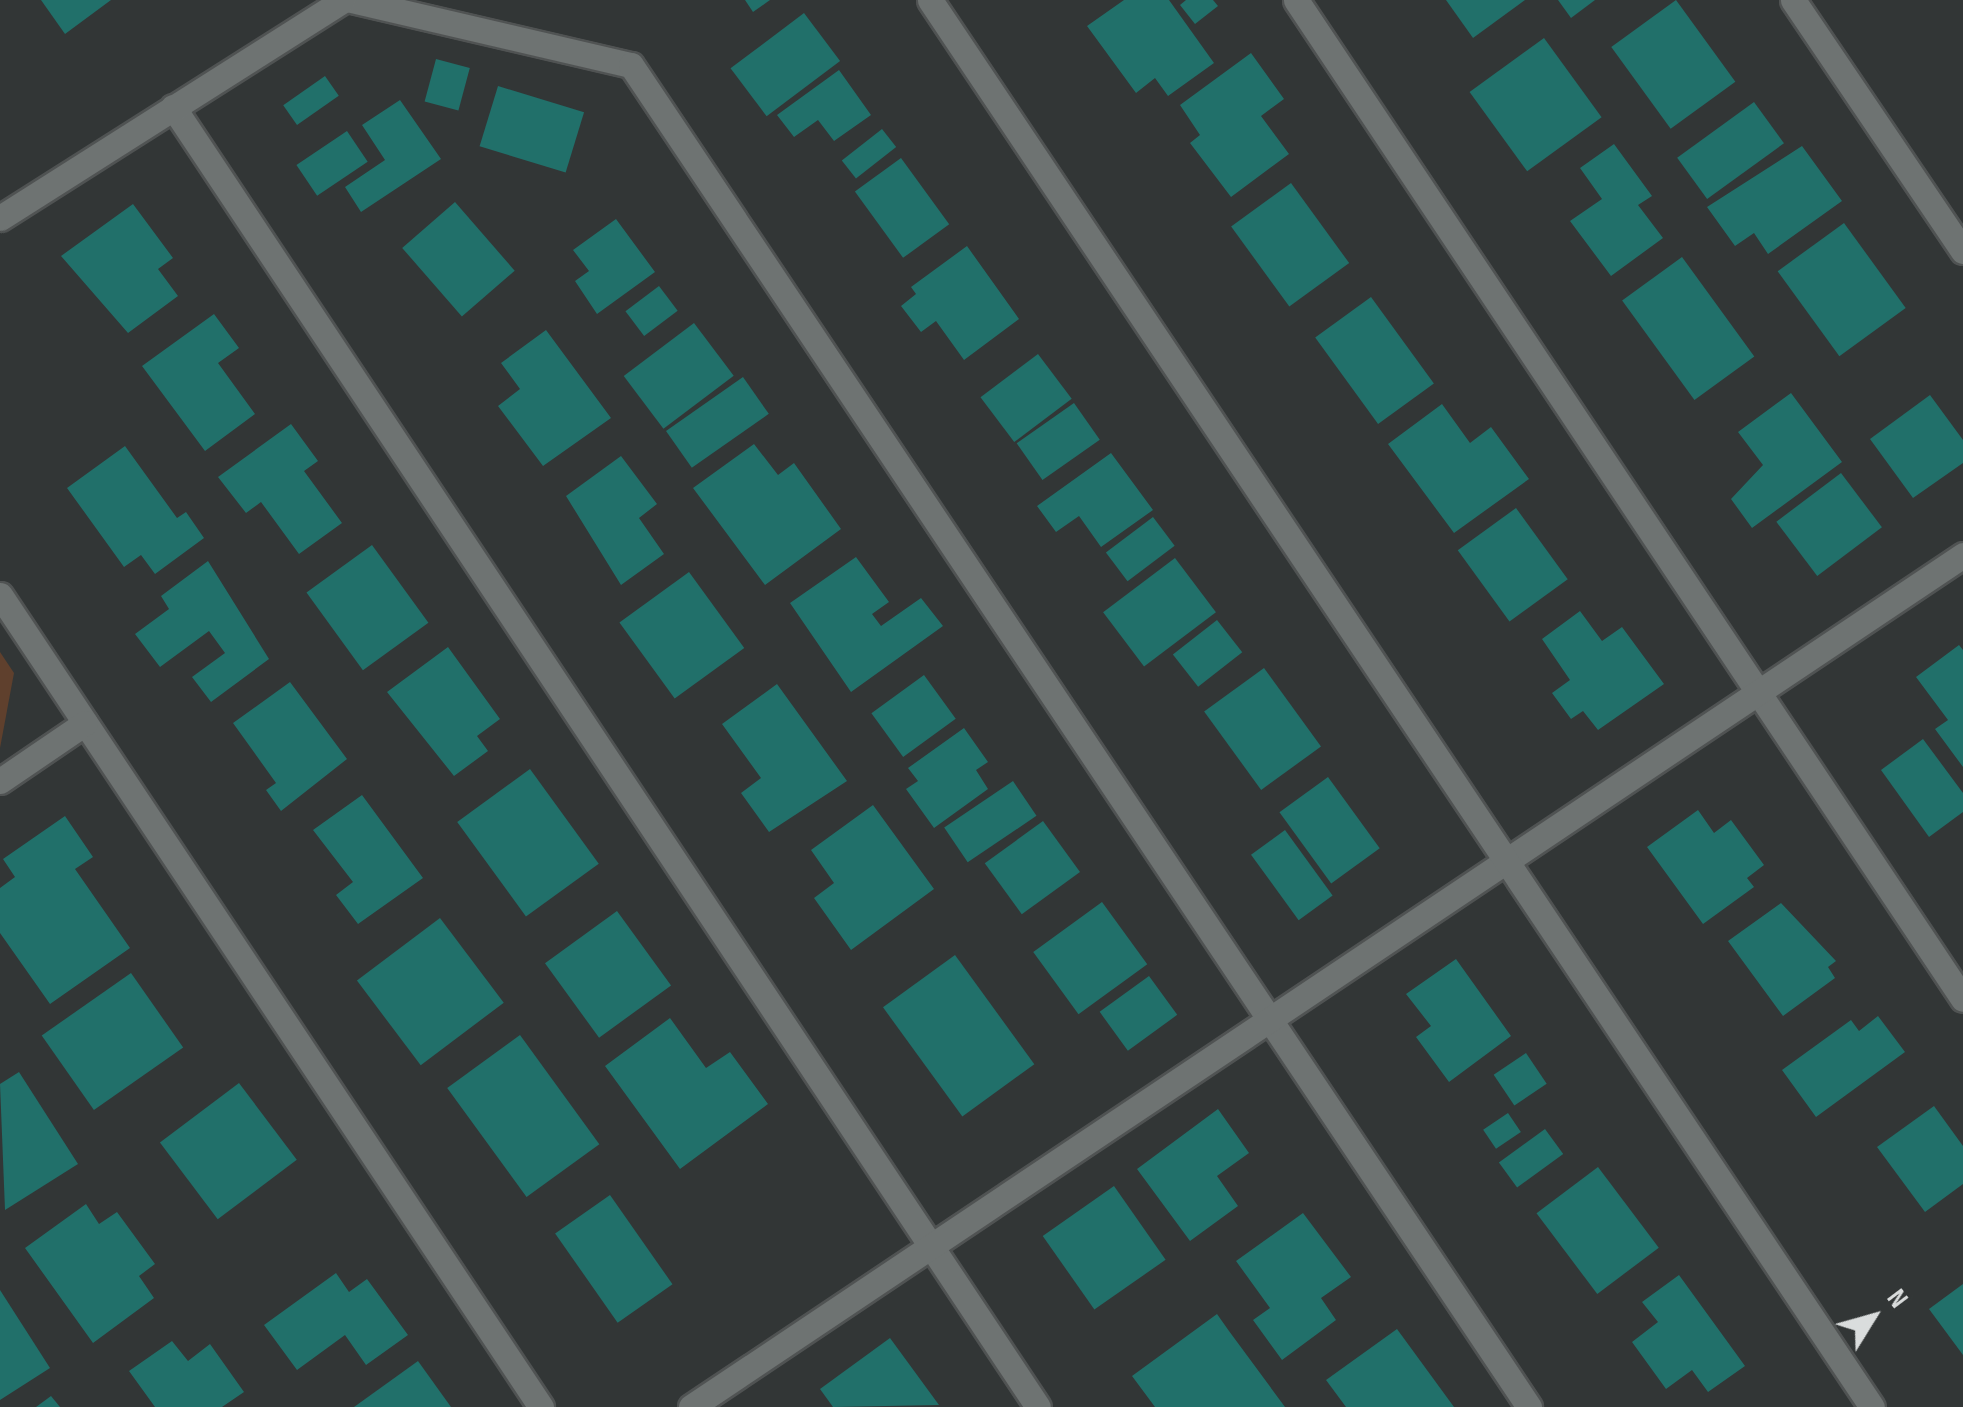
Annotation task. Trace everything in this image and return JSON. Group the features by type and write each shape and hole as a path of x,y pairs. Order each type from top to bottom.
{"street":[{"path":"0,218 343,0"},
{"path":"351,0 630,64 1529,1407"},
{"path":"930,0 1872,1407"},
{"path":"1296,0 1762,691 1963,999"},
{"path":"1793,0 1963,251"},
{"path":"173,107 1038,1407"},
{"path":"691,1407 934,1251 1963,555"},
{"path":"0,596 541,1407"},
{"path":"0,780 86,723"}],"shaded area":[{"path":"0,652 14,673 0,748"}],"building":[{"path":"41,0 111,0 65,34"},
{"path":"745,0 770,0 753,12"},
{"path":"1124,0 1169,0 1214,63 1168,96 1155,78 1136,93 1087,26"},
{"path":"1186,0 1213,0 1218,6 1195,24 1180,5"},
{"path":"1446,0 1525,0 1473,38"},
{"path":"1558,0 1595,0 1571,18"},
{"path":"1676,0 1735,82 1671,129 1611,47"},
{"path":"804,13 840,61 767,116 731,68"},
{"path":"1544,38 1602,117 1527,171 1470,92"},
{"path":"1251,53 1284,99 1261,116 1289,154 1231,197 1190,143 1200,135 1180,105"},
{"path":"436,59 470,68 458,111 425,102"},
{"path":"839,70 871,115 834,141 818,120 794,137 777,115"},
{"path":"325,76 339,96 297,125 283,105"},
{"path":"498,86 584,112 566,173 480,146"},
{"path":"400,100 441,159 361,212 345,187 385,160 362,125"},
{"path":"1754,102 1784,143 1707,199 1677,158"},
{"path":"882,129 896,147 856,179 842,160"},
{"path":"347,131 368,162 317,196 296,165"},
{"path":"1614,144 1652,196 1638,205 1663,238 1611,276 1570,221 1602,199 1580,168"},
{"path":"1802,146 1842,201 1768,254 1754,233 1735,246 1707,207"},
{"path":"901,158 949,224 903,258 855,192"},
{"path":"1291,183 1349,263 1289,307 1231,226"},
{"path":"455,202 515,271 462,317 402,248"},
{"path":"133,204 173,258 158,269 178,296 128,333 61,256"},
{"path":"616,219 655,272 597,314 575,281 589,271 573,250"},
{"path":"1844,223 1906,308 1839,356 1778,271"},
{"path":"967,246 1019,319 964,360 936,321 921,332 901,306 916,294 911,287"},
{"path":"1682,257 1754,357 1694,400 1622,300"},
{"path":"659,286 678,311 644,336 625,311"},
{"path":"1371,297 1434,384 1378,424 1315,338"},
{"path":"214,314 239,348 218,363 255,414 205,451 142,366"},
{"path":"694,323 734,376 663,429 624,376"},
{"path":"546,330 611,418 543,466 498,406 520,389 501,363"},
{"path":"1038,354 1072,399 1014,442 980,397"},
{"path":"743,377 769,414 692,468 666,431"},
{"path":"1791,393 1842,462 1752,528 1731,499 1763,465 1738,432"},
{"path":"1930,395 1963,440 1963,463 1913,498 1870,439"},
{"path":"1074,403 1100,440 1042,480 1017,443"},
{"path":"1442,404 1470,443 1491,427 1529,479 1454,533 1388,444"},
{"path":"291,424 318,461 304,471 342,523 299,554 261,502 246,513 218,477"},
{"path":"754,444 778,475 794,463 841,529 765,585 693,488"},
{"path":"125,446 177,518 186,512 204,538 155,574 141,555 124,567 67,488"},
{"path":"1111,453 1153,510 1101,547 1079,516 1056,532 1037,506"},
{"path":"621,456 657,504 639,518 664,554 621,585 566,496"},
{"path":"1841,473 1882,527 1817,576 1776,522"},
{"path":"1516,508 1568,579 1509,622 1458,550"},
{"path":"1153,517 1175,546 1128,581 1106,553"},
{"path":"372,545 428,623 363,670 306,593"},
{"path":"856,557 889,602 872,614 881,626 921,598 943,626 851,692 790,603"},
{"path":"1175,558 1216,612 1144,666 1103,612"},
{"path":"208,561 269,659 211,702 192,677 225,653 209,631 160,667 135,634 169,609 161,596"},
{"path":"689,572 744,648 675,699 619,623"},
{"path":"1580,611 1602,641 1622,627 1664,684 1598,730 1583,711 1571,719 1552,693 1570,680 1542,639"},
{"path":"1217,620 1242,652 1198,687 1173,654"},
{"path":"1959,645 1963,650 1963,767 1935,729 1948,720 1916,677"},
{"path":"448,647 500,719 477,736 488,751 454,776 387,692"},
{"path":"1264,668 1321,746 1261,790 1204,711"},
{"path":"924,675 956,719 903,757 871,713"},
{"path":"290,682 347,759 281,811 266,790 276,783 233,723"},
{"path":"777,684 847,781 769,832 741,793 761,778 722,724"},
{"path":"964,728 988,762 976,770 988,789 934,828 906,789 918,781 908,768"},
{"path":"1923,739 1963,793 1963,812 1929,837 1881,770"},
{"path":"530,769 599,864 526,917 457,822"},
{"path":"1328,777 1380,848 1331,883 1279,812"},
{"path":"1013,781 1036,816 968,862 944,827"},
{"path":"362,795 423,878 358,924 336,895 353,882 313,830"},
{"path":"873,805 934,889 851,950 814,898 834,883 811,850"},
{"path":"1698,810 1714,833 1731,820 1764,865 1747,878 1754,887 1703,924 1647,847"},
{"path":"65,816 93,857 75,869 130,948 50,1004 0,933 0,888 15,877 3,859"},
{"path":"1043,821 1080,872 1022,914 985,863"},
{"path":"1285,830 1333,896 1299,920 1251,855"},
{"path":"1102,902 1147,964 1078,1014 1033,952"},
{"path":"1781,903 1836,961 1828,967 1835,978 1783,1016 1728,941"},
{"path":"617,911 671,985 599,1038 545,963"},
{"path":"440,918 504,1003 421,1065 357,981"},
{"path":"955,955 1034,1064 962,1117 883,1007"},
{"path":"1456,959 1511,1036 1449,1082 1416,1037 1431,1026 1406,994"},
{"path":"131,973 183,1048 94,1110 42,1036"},
{"path":"1149,976 1177,1015 1128,1051 1100,1012"},
{"path":"1878,1016 1905,1052 1816,1117 1782,1070 1851,1020 1859,1031"},
{"path":"670,1018 706,1068 730,1052 768,1104 680,1169 605,1066"},
{"path":"520,1035 599,1144 527,1197 447,1088"},
{"path":"1526,1053 1547,1084 1514,1105 1494,1075"},
{"path":"19,1072 78,1164 5,1210 0,1084"},
{"path":"239,1083 297,1160 218,1219 160,1143"},
{"path":"1934,1106 1963,1146 1963,1184 1925,1212 1877,1147"},
{"path":"1218,1109 1249,1153 1217,1176 1238,1206 1190,1241 1137,1169"},
{"path":"1508,1113 1521,1132 1496,1149 1483,1130"},
{"path":"1545,1129 1563,1154 1517,1188 1499,1163"},
{"path":"1598,1167 1659,1248 1597,1294 1537,1213"},
{"path":"1114,1186 1166,1260 1094,1310 1043,1236"},
{"path":"610,1195 673,1284 618,1323 555,1233"},
{"path":"86,1204 99,1224 117,1212 155,1264 139,1276 154,1298 93,1343 25,1248"},
{"path":"1303,1213 1351,1277 1321,1298 1336,1320 1282,1360 1253,1320 1270,1308 1236,1261"},
{"path":"336,1273 349,1292 367,1279 408,1335 366,1365 345,1335 297,1370 264,1325"},
{"path":"1679,1275 1745,1366 1708,1392 1692,1370 1666,1389 1632,1342 1658,1322 1642,1302"},
{"path":"1963,1284 1963,1355 1929,1309"},
{"path":"0,1290 50,1368 0,1400"},
{"path":"1217,1314 1285,1407 1155,1407 1132,1376"},
{"path":"1397,1329 1454,1407 1346,1407 1326,1380"},
{"path":"890,1338 939,1405 833,1407 820,1389"},
{"path":"172,1341 188,1361 210,1344 244,1392 222,1407 155,1407 129,1371"},
{"path":"418,1361 451,1407 354,1407"},
{"path":"51,1396 60,1407 36,1407"}]}
